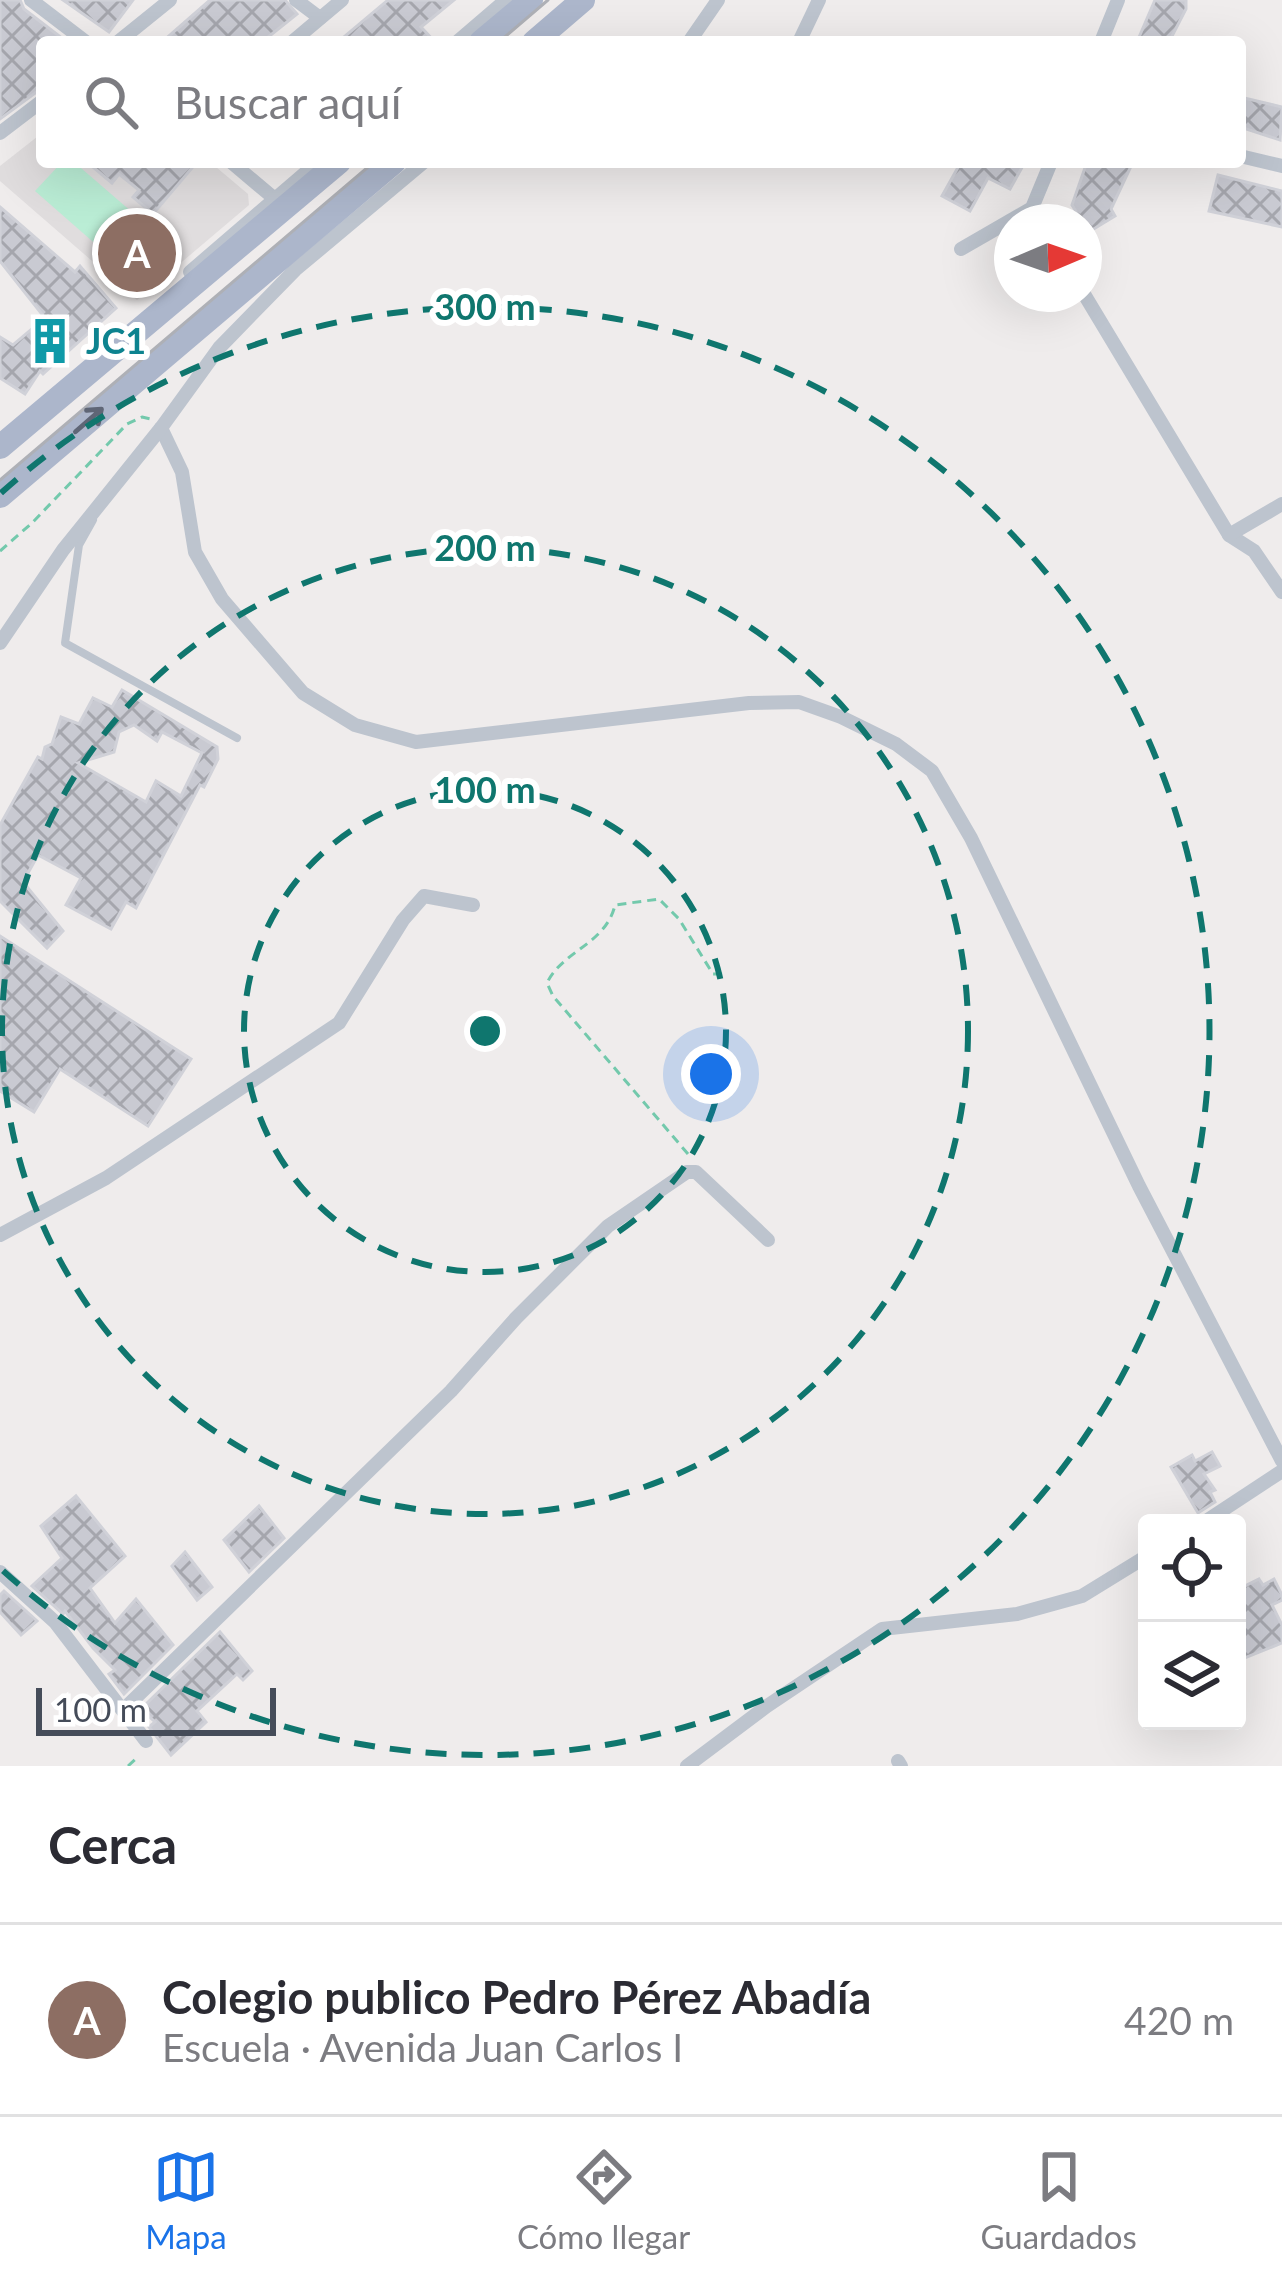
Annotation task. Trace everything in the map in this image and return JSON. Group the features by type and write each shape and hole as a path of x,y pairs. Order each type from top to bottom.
{"main road":[{"path":"488,36 531,0"},
{"path":"541,36 583,0"},
{"path":"0,447 332,168"},
{"path":"0,496 387,168"}],"street":[{"path":"31,0 78,36"},
{"path":"125,36 170,0"},
{"path":"296,0 320,18"},
{"path":"299,36 342,0"},
{"path":"464,36 506,0"},
{"path":"693,36 718,0"},
{"path":"803,36 819,0"},
{"path":"1103,36 1118,0"},
{"path":"0,133 36,105"},
{"path":"1246,157 1282,166"},
{"path":"238,168 275,199"},
{"path":"0,435 311,168"},
{"path":"0,643 36,587 219,348 295,270 417,168"},
{"path":"1039,204 1049,168"},
{"path":"961,249 994,234"},
{"path":"1095,312 1229,535 1254,551 1282,592"},
{"path":"161,428 182,472 195,552 222,599 304,693 355,725 416,742 748,703 799,702 841,716 896,744 932,771 971,838 1139,1186 1282,1461"},
{"path":"1229,535 1282,504"},
{"path":"0,1235 106,1178 339,1022 403,920 424,896 472,905"},
{"path":"123,1710 451,1391 608,1226 687,1172 696,1172 768,1240"},
{"path":"1217,1514 1282,1471"},
{"path":"687,1766 882,1629 1017,1614 1082,1596 1138,1562"},
{"path":"0,1572 56,1622 146,1741"}],"lane":[{"path":"94,513 92,526 79,545 65,643 237,739"}],"path":[{"path":"0,550 127,424 148,417 161,428"},
{"path":"696,1172 694,1162 553,996 547,983 553,970 592,943 615,905 658,898 680,919 713,974 724,974"}],"shaded area":[{"path":"36,138 36,168 217,168 248,194 249,205 137,300 0,181 0,166"}],"green space":[{"path":"56,168 81,168 140,219 108,255 35,191"}],"building":[{"path":"0,0 20,0 24,9 59,36 36,36 36,92 0,119"},
{"path":"63,0 133,0 109,32"},
{"path":"210,0 285,0 297,14 270,36 169,36"},
{"path":"388,0 454,0 421,27 429,36 345,36"},
{"path":"1155,0 1186,0 1172,36 1140,36"},
{"path":"1246,98 1282,107 1280,140 1246,129"},
{"path":"94,168 192,168 153,214 133,197 139,190 119,174 112,183"},
{"path":"958,168 1022,168 1010,189 988,178 970,211 942,196"},
{"path":"1085,168 1130,168 1111,209 1115,216 1102,224 1102,204 1072,204"},
{"path":"1218,175 1282,191 1282,227 1209,211"},
{"path":"0,207 75,272 80,266 116,308 43,374 40,371 25,394 0,378 0,337 13,345 45,318 0,261"},
{"path":"122,690 217,747 218,759 136,908 126,902 111,929 66,905 81,878 38,855 23,882 63,931 47,948 0,901 0,825 38,757 42,759 45,747 52,744 61,717 79,724 93,698 112,707","holes":["134,725 157,741 162,732 202,753 181,796 156,781 146,802 78,763 114,752 119,732"]},
{"path":"0,936 191,1059 148,1126 60,1069 34,1112 0,1091"},
{"path":"1212,1452 1220,1466 1204,1474 1215,1490 1210,1492 1215,1502 1198,1513 1171,1467 1192,1455 1195,1461"},
{"path":"76,1496 125,1556 90,1588 115,1623 136,1599 173,1645 124,1694 109,1674 115,1670 65,1611 63,1614 32,1586 62,1558 41,1526"},
{"path":"259,1506 284,1538 249,1572 224,1540"},
{"path":"185,1552 212,1587 197,1600 172,1566"},
{"path":"1274,1579 1282,1595 1272,1605 1282,1625 1282,1643 1246,1657 1246,1622 1246,1586"},
{"path":"4,1591 37,1621 21,1635 0,1612"},
{"path":"220,1632 252,1671 243,1680 237,1674 197,1711 206,1722 171,1755 149,1727 155,1722 141,1709"}],"tram line":[{"path":"506,36 548,0"},
{"path":"0,480 367,168"}],"place":[{"name":"Colegio publico Pedro Pérez Abadía","path":"137,253"},
{"name":"JC1","path":"50,341"}]}
